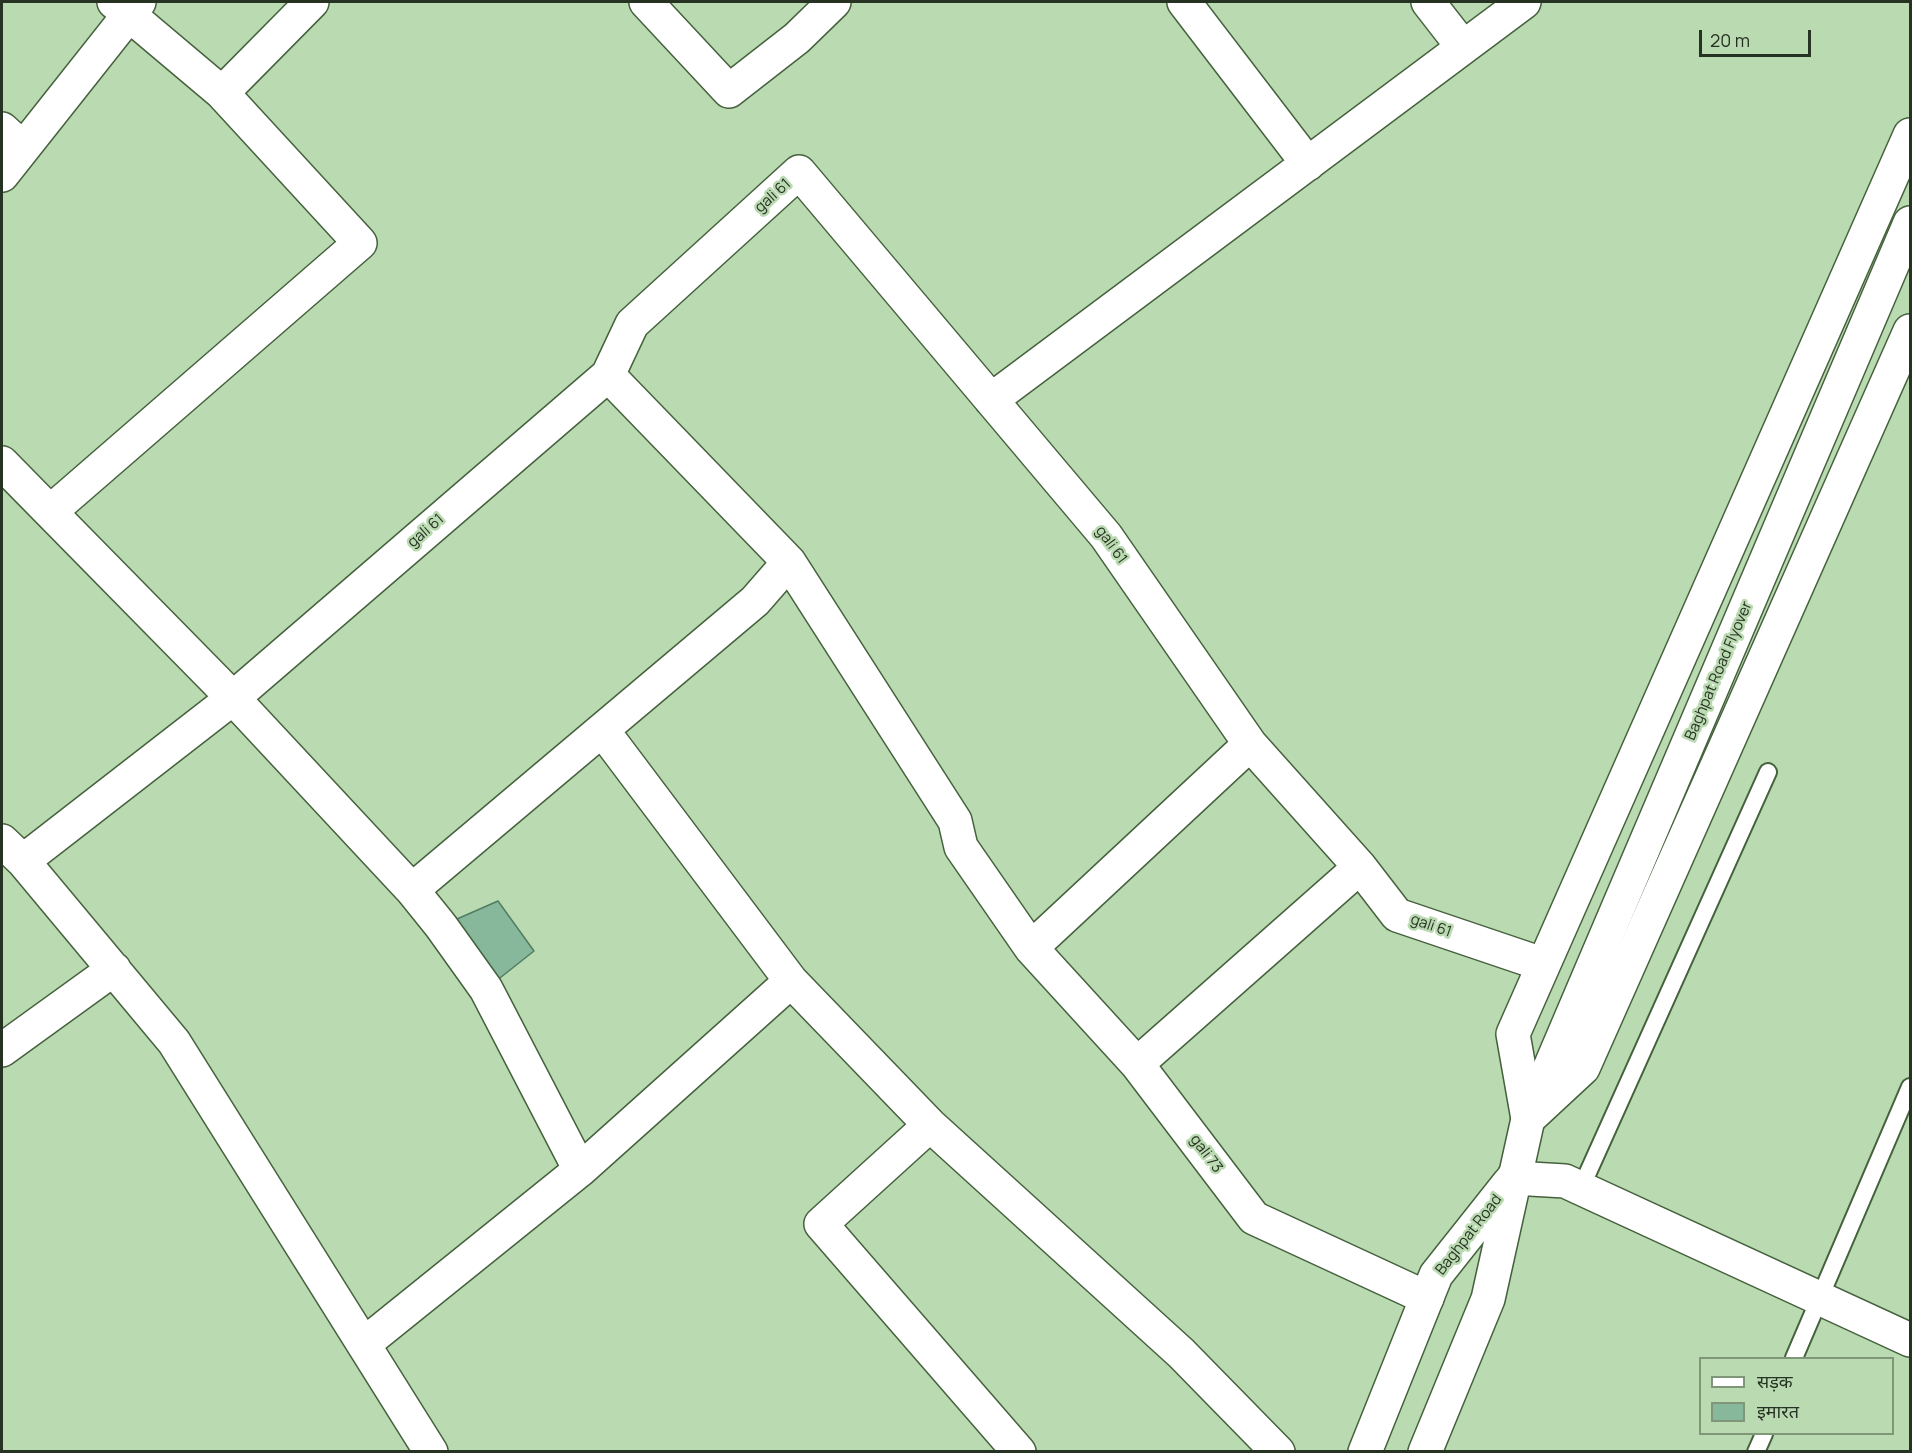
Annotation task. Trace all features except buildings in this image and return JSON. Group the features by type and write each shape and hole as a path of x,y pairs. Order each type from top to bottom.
{"street":[{"path":"222,93 312,2"},
{"path":"645,2 729,92 797,38 834,2"},
{"path":"1184,2 1308,164"},
{"path":"1428,2 1463,47"},
{"path":"991,400 1524,2"},
{"path":"2,175 12,138 127,6 222,93 360,243 50,512"},
{"path":"1528,1119 1513,1034 1542,964 1911,135"},
{"name":"gali 61","path":"12,851 233,698 608,375 632,324 799,172 1106,536 1250,744 1360,867 1397,915 1542,964"},
{"name":"Baghpat Road Flyover","path":"1528,1119 1911,224"},
{"path":"1528,1119 1583,1068 1911,331"},
{"name":"gali 73","path":"608,375 789,562 955,821 961,847 1031,948 1137,1064 1254,1218 1427,1298"},
{"path":"2,463 233,698 412,890 486,989 580,1170"},
{"path":"412,890 755,601 789,562"},
{"path":"603,731 791,981 930,1125 1181,1353 1278,1452"},
{"path":"1031,948 1250,744"},
{"path":"12,851 174,1042 431,1452"},
{"path":"1137,1064 1360,867"},
{"path":"2,1050 114,969"},
{"path":"364,1344 580,1170 791,981"},
{"name":"Baghpat Road","path":"1365,1452 1436,1275 1513,1178 1528,1119"},
{"path":"930,1125 821,1224 1019,1452"},
{"path":"1425,1452 1488,1299 1513,1178 1565,1181 1911,1340"}],"lane":[{"path":"1581,1188 1768,772"},
{"path":"1795,1357 1911,1087"},
{"path":"1756,1452 1764,1435"}]}
